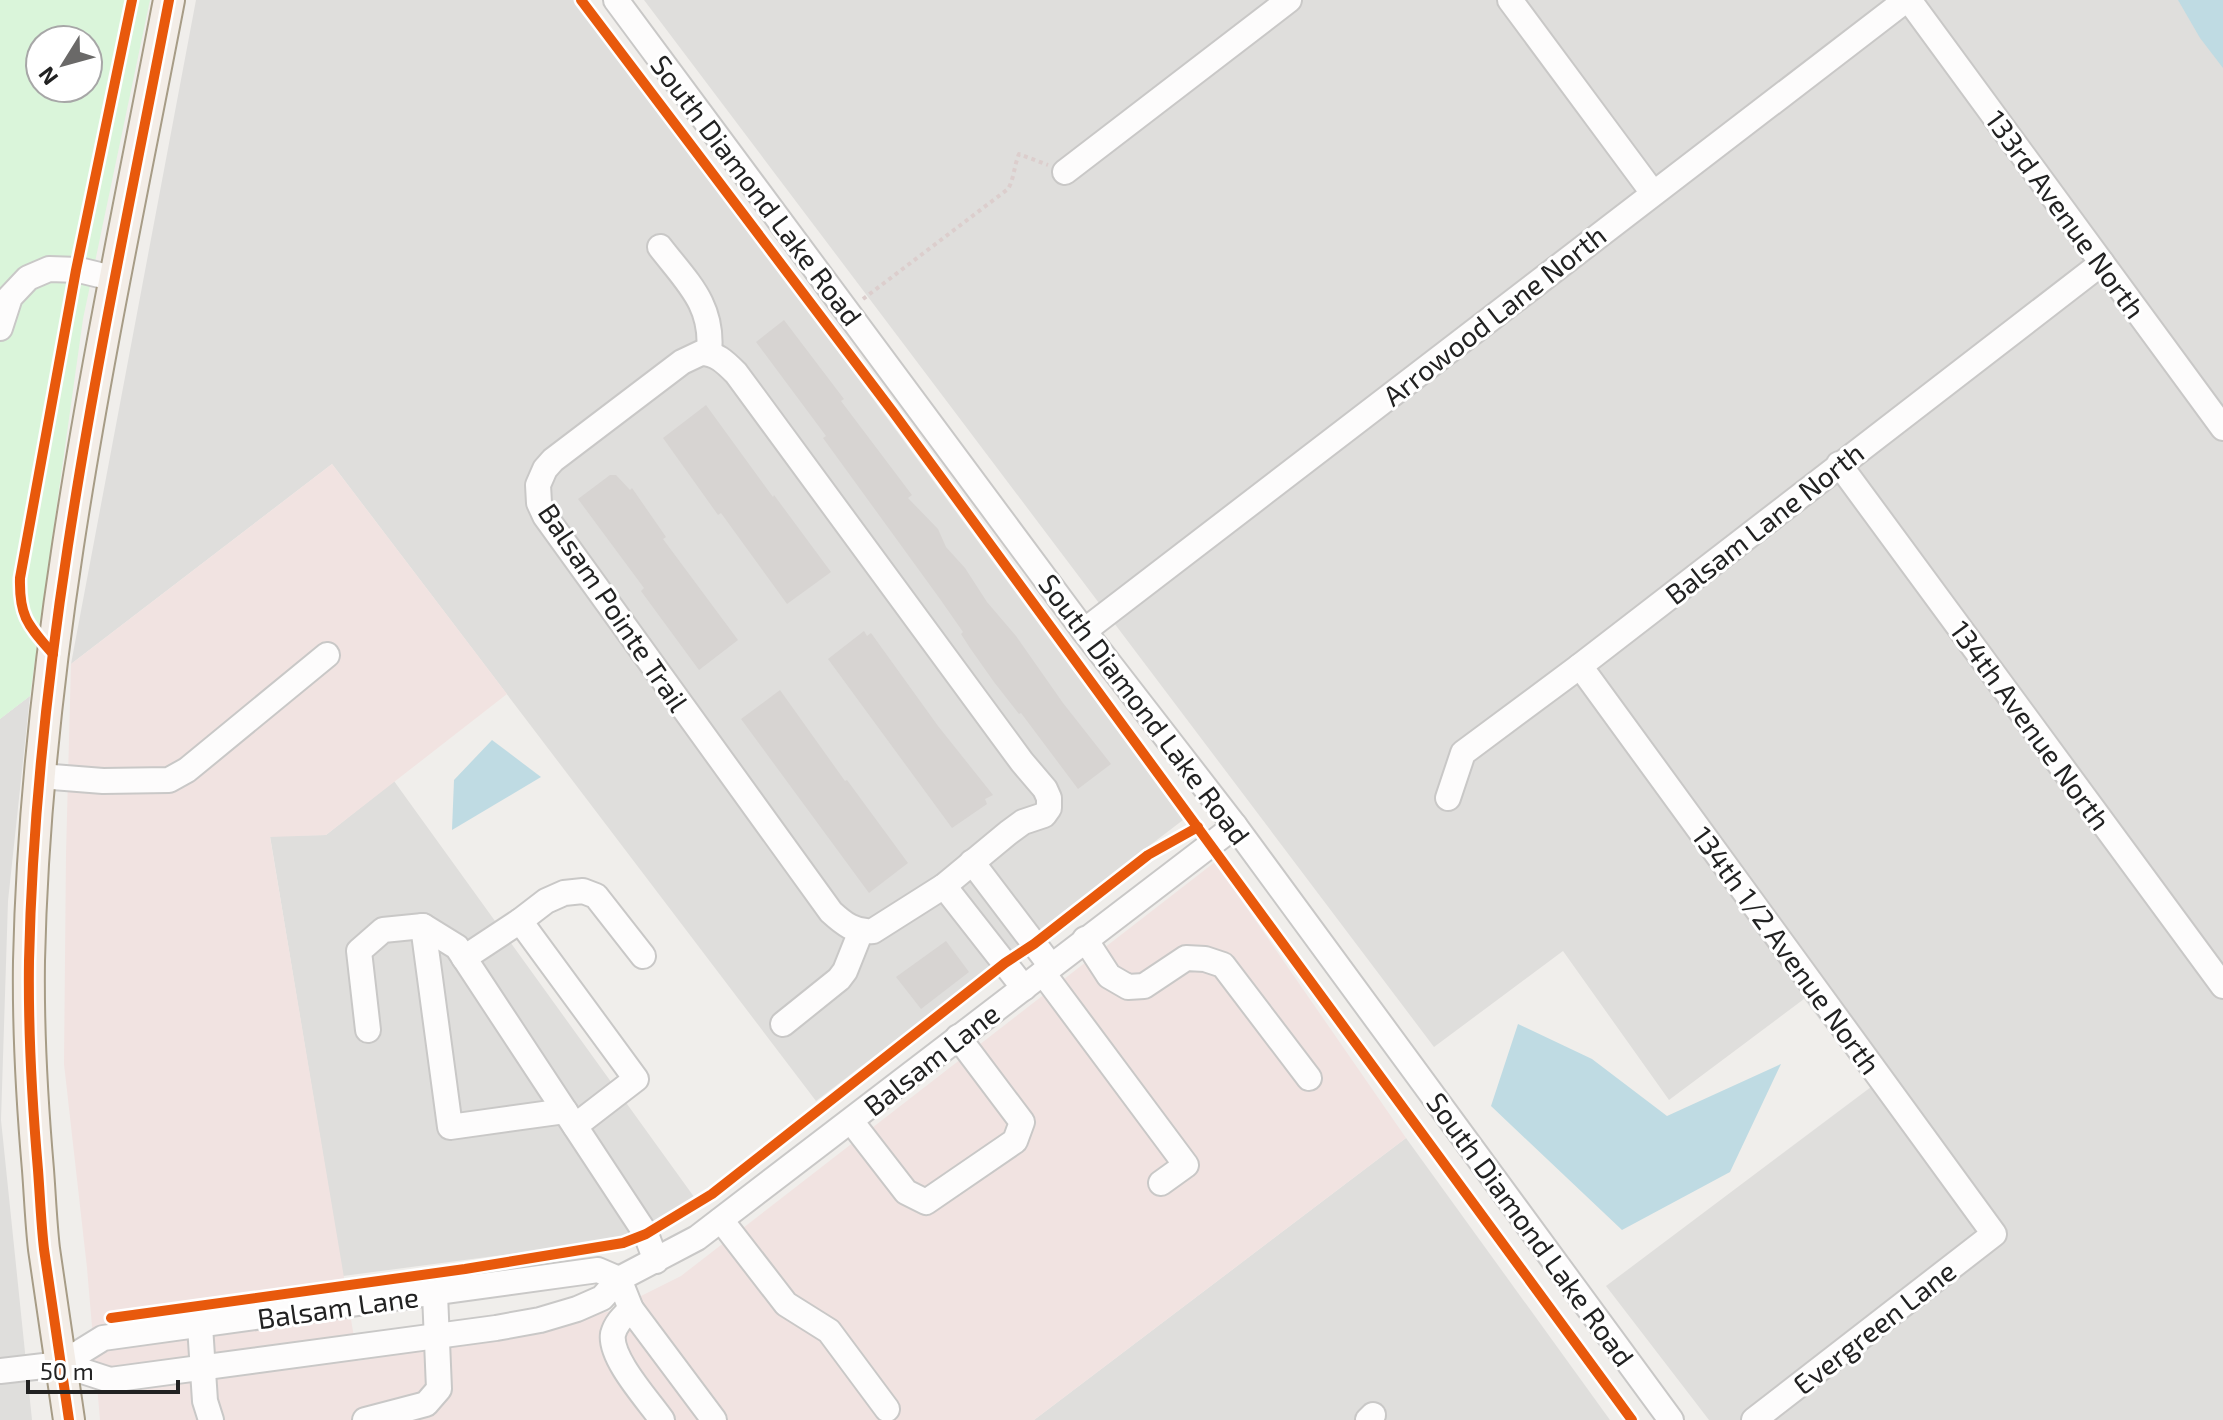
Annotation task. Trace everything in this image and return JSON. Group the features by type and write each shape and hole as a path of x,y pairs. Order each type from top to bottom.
{"main road":[{"path":"69,1420 44,1246 32,1105 29,963 35,823 49,679 65,560 169,0"}],"street":[{"name":"South Diamond Lake Road","path":"616,0 1084,631 1235,826 1671,1420"},
{"path":"1065,172 1289,0"},
{"path":"1510,0 1653,193"},
{"name":"Arrowood Lane North","path":"1084,631 1908,0"},
{"name":"133rd Avenue North","path":"1908,0 2223,428"},
{"path":"660,247 704,308 710,330 709,353 736,373 1048,794 1049,808 1044,815 1023,822 944,886 881,928 861,931 839,979 783,1024"},
{"name":"Balsam Lane North","path":"1448,798 1463,753 2102,263"},
{"path":"0,328 10,297 28,278 49,269 79,270 116,279"},
{"name":"Balsam Pointe Trail","path":"709,353 692,356 682,362 559,454 541,476 539,503 545,516 831,912 842,922 861,931"},
{"name":"134th Avenue North","path":"1839,464 2223,986"},
{"path":"40,776 103,781 169,780 187,770 327,655"},
{"name":"134th 1/2 Avenue North","path":"1580,666 1994,1234"},
{"name":"Balsam Lane","path":"0,1371 61,1364 110,1380 540,1320 602,1298 619,1279 697,1238 1235,826"},
{"path":"972,862 1039,975 1186,1165 1161,1183"},
{"path":"944,886 1039,975"},
{"path":"464,958 546,901 564,893 583,891 596,896 643,956"},
{"path":"423,926 450,1127 570,1118 636,1079 520,921"},
{"path":"368,1030 359,951 383,930 423,926 457,947 646,1234 656,1261"},
{"path":"1085,939 1109,976 1128,987 1144,986 1186,958 1205,959 1223,965 1309,1078"},
{"path":"851,1121 906,1192 926,1202 1015,1141 1022,1122 958,1037"},
{"path":"721,1220 786,1304 829,1331 887,1409"},
{"name":"Evergreen Lane","path":"1754,1420 1994,1234"},
{"name":"Balsam Lane","path":"61,1364 103,1338 598,1270 619,1279"},
{"path":"619,1279 631,1309 714,1420"},
{"path":"367,1420 426,1404 439,1389 435,1294"},
{"path":"631,1309 617,1324 612,1337 614,1351 662,1420"},
{"path":"200,1326 205,1401 211,1420"}],"path":[{"path":"848,311 1008,189 1013,182 1019,154 1065,172"}],"shaded area":[{"path":"196,0 576,0 1183,820 816,1101 332,464 71,664"},
{"path":"644,0 2223,0 2223,1420 1709,1420 1606,1286 1871,1087 1804,999 1669,1100 1563,951 1434,1047"},
{"path":"332,464 507,694 326,835 270,837 358,1361 611,1311 681,1276 1215,862 1406,1138 1034,1420 100,1420 64,1064 71,664"},
{"path":"30,696 8,901 1,1120 32,1420 0,1420 0,719"},
{"path":"394,781 697,1201 616,1240 343,1276 270,836 326,835"},
{"path":"1406,1138 1610,1420 1034,1420"}],"green space":[{"path":"0,0 150,0 83,319 30,696 0,719"}],"water":[{"path":"2178,0 2223,0 2223,68 2200,38"},
{"path":"492,740 541,777 452,830 454,780"},
{"path":"1518,1024 1592,1059 1667,1116 1781,1064 1730,1172 1622,1230 1491,1106"}],"building":[{"path":"784,320 912,495 908,498 938,529 946,547 965,568 987,602 1111,764 1078,789 994,682 940,599 823,438 826,436 756,342"},
{"path":"706,405 831,572 787,604 663,438"},
{"path":"610,475 616,475 630,490 632,488 666,537 663,539 738,640 699,670 641,591 644,588 578,499"},
{"path":"864,631 867,636 871,633 938,726 993,795 985,799 987,804 952,828 828,659"},
{"path":"780,690 908,863 869,893 741,719"},
{"path":"946,941 969,972 921,1009 896,977"}],"cycle path":[{"path":"53,654 23,612 20,578 76,270 132,0"},
{"path":"69,1420 44,1249 32,1092 29,961 35,839 45,718 79,478 169,0"},
{"path":"581,0 893,412 1632,1420"},
{"path":"111,1318 465,1269 623,1243 646,1234 712,1194 1005,963 1148,855 1198,827"}]}
